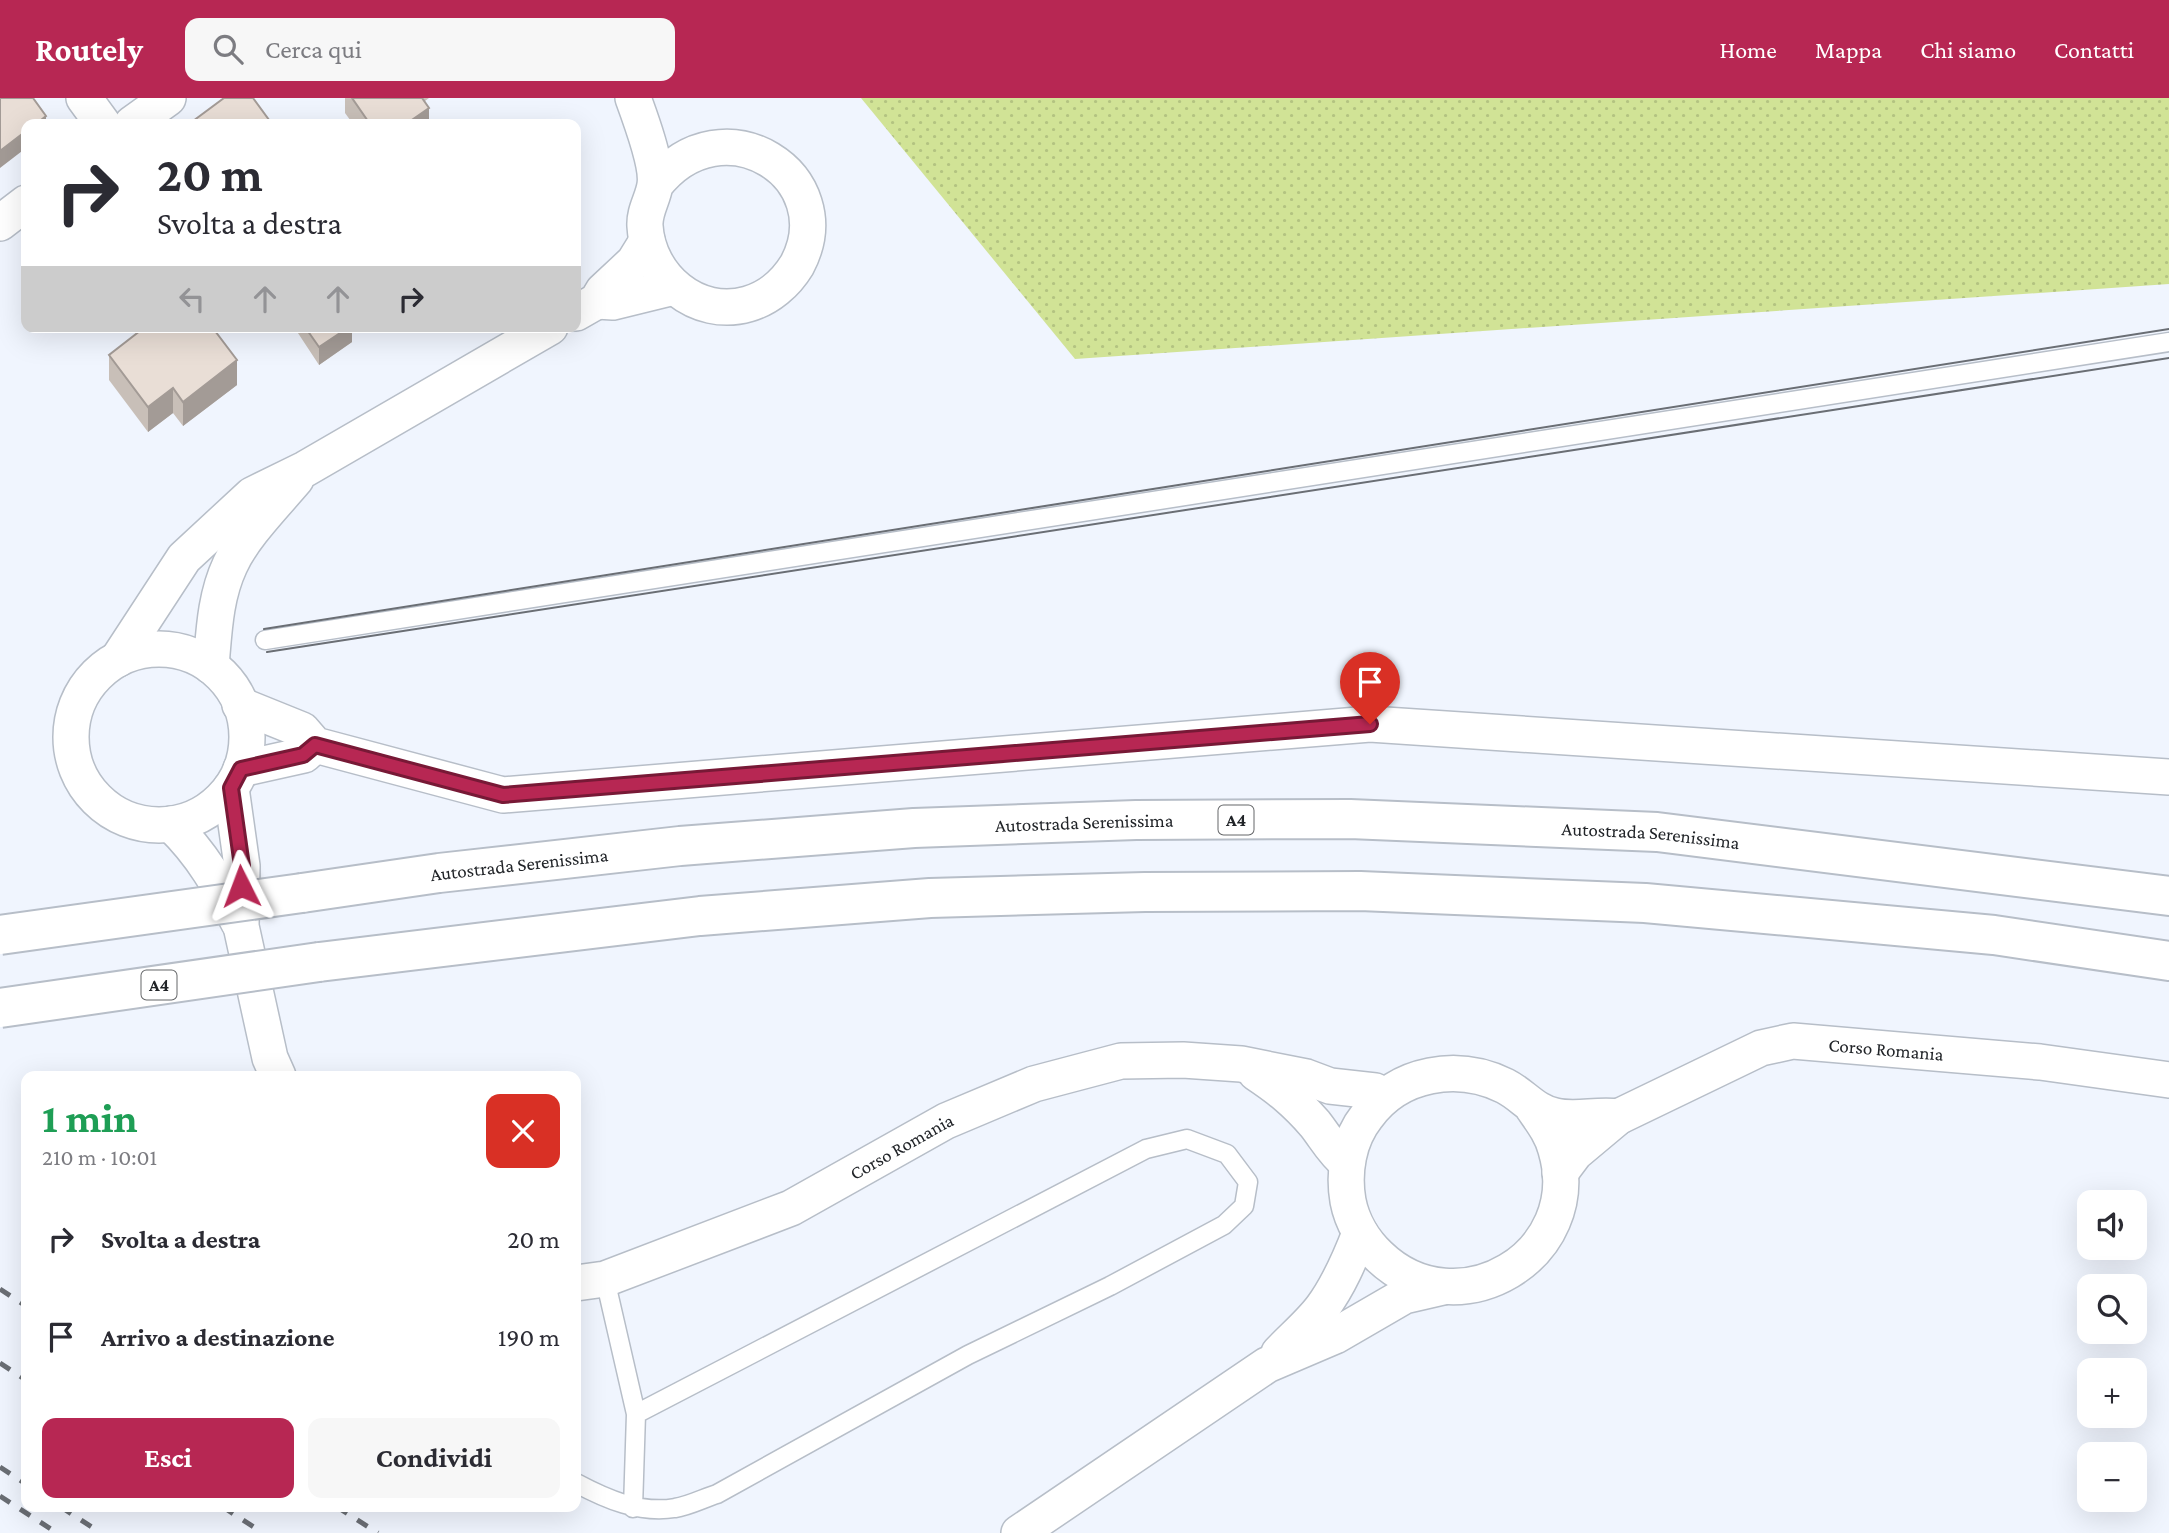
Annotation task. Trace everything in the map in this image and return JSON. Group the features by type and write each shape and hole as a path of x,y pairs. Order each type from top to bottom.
{"highway":[{"name":"Autostrada Serenissima","path":"0,935 439,873 667,847 914,828 1136,820 1350,819 1657,832 2169,895"},
{"name":"A4","path":"0,1008 319,962 700,916 930,898 1145,892 1347,891 1645,902 1994,935 2169,961"}],"street":[{"path":"84,98 99,119"},
{"path":"139,119 168,98"},
{"path":"634,98 647,107 681,141 697,149"},
{"path":"634,98 649,150 655,186"},
{"path":"723,144 749,147 772,158 791,177 803,200 808,226 804,252 791,275 772,293 748,304 722,307 697,301 674,287 657,267 647,242 645,222 648,203 655,186 666,170 697,149 723,144"},
{"path":"0,223 21,208"},
{"path":"586,307 634,262 647,242"},
{"path":"586,307 674,287"},
{"path":"118,659 184,558 252,495 305,469 540,333"},
{"path":"211,666 219,599 230,564 258,524 305,469"},
{"path":"165,649 189,655 211,666 228,684 240,705 247,728 246,750 236,779 215,805 194,818 171,824 147,824 123,818 102,804 86,786 75,764 71,740 74,715 83,693 98,673 118,659 141,651 165,649"},
{"path":"240,705 302,730 315,745 503,795 1370,724 2169,777"},
{"path":"236,779 303,755 315,745"},
{"path":"236,779 242,866 241,926 270,1058 276,1071"},
{"path":"171,824 191,843 211,870 241,926"},
{"name":"Corso Romania","path":"1560,1173 1575,1153 1618,1117 1761,1048 1793,1041 2040,1062 2169,1080"},
{"name":"Corso Romania","path":"590,1281 791,1209 946,1121 1034,1084 1121,1061 1183,1060 1241,1064 1306,1077 1331,1086 1375,1091 1385,1096"},
{"name":"Corso Romania","path":"1241,1064 1287,1093 1323,1134 1334,1153 1347,1163"},
{"path":"1019,1533 1267,1365 1335,1336 1404,1297 1422,1290 1471,1286 1496,1279 1519,1265 1537,1247 1551,1224 1559,1199 1560,1173 1556,1149 1547,1127 1533,1108 1508,1087 1477,1075 1445,1072 1413,1080 1385,1096 1367,1115 1354,1138 1347,1163 1346,1187 1350,1211 1360,1233 1380,1257 1404,1276 1444,1287"},
{"name":"Corso Romania","path":"1533,1108 1555,1117 1618,1117"},
{"path":"1267,1365 1320,1310 1344,1272 1360,1233"}],"lane":[{"path":"265,640 2169,342"},
{"path":"581,1486 633,1508 675,1508 717,1494 968,1355 1110,1286 1224,1225 1244,1206 1248,1182 1227,1154 1187,1139 1146,1149 636,1414"},
{"path":"590,1281 636,1414 633,1508"}],"green space":[{"path":"861,98 2169,98 2169,284 1075,359"}],"building":[{"path":"0,98 33,98 46,116 42,119 21,119 21,135 0,151"},
{"path":"224,98 253,98 268,119 196,119"},
{"path":"352,98 422,98 429,108 413,119 367,119"},
{"path":"137,333 217,333 237,360 183,402 173,388 148,407 109,355"},
{"path":"309,333 340,333 319,347"}],"tram line":[{"path":"264,629 2169,329"},
{"path":"267,652 2169,358"}],"railway":[{"path":"0,1289 21,1303"},
{"path":"0,1363 21,1377"},
{"path":"0,1467 21,1481"},
{"path":"0,1496 21,1510"},
{"path":"25,1512 57,1533"},
{"path":"69,1512 101,1533"},
{"path":"231,1512 263,1533"},
{"path":"345,1512 378,1533"}],"route":[{"path":"241,886 242,866 231,788 241,769 303,755 315,745 503,795 1370,724"}]}
